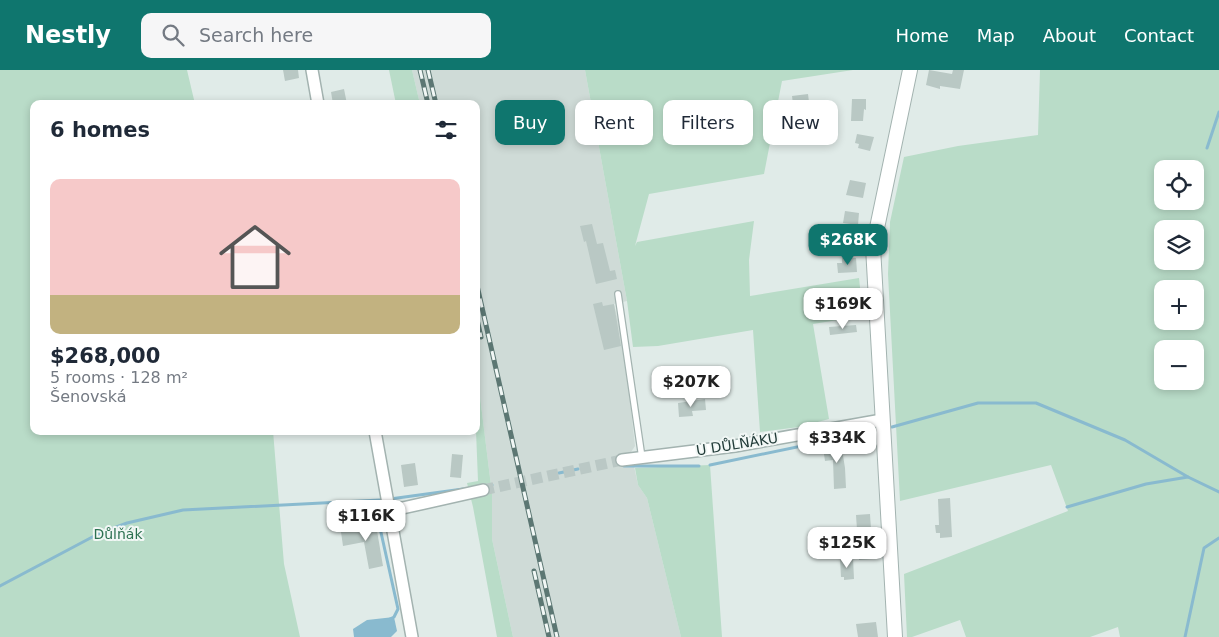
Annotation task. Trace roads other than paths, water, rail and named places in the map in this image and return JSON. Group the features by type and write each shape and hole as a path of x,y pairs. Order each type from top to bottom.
{"street":[{"path":"312,70 317,100"},
{"path":"896,637 873,247 910,70"},
{"name":"U DŮLŇÁKU","path":"622,460 735,446 882,420"},
{"path":"376,435 412,637"},
{"path":"389,511 483,490"}],"lane":[{"path":"618,294 642,458"}],"water":[{"path":"394,617 397,631 391,637 354,637 353,629 367,620"}],"waterway":[{"path":"1207,148 1219,112"},
{"path":"892,427 978,403 1036,403 1125,440 1188,477 1219,492"},
{"path":"710,465 879,430"},
{"path":"624,466 699,466"},
{"path":"559,473 578,469"},
{"path":"1067,507 1146,484 1188,477"},
{"path":"484,486 492,485"},
{"path":"390,499 463,489"},
{"path":"0,586 98,534 127,523 183,510 380,500"},
{"path":"374,501 398,609 394,617 390,619"},
{"path":"1185,637 1204,548 1219,538"}],"tunnel":[{"path":"483,490 622,460"}],"railway":[{"path":"420,70 427,100"},
{"path":"428,70 435,100"},
{"path":"480,299 557,637"},
{"path":"480,333 481,337"},
{"path":"534,571 549,637"}],"park label":[{"name":"Důlňák","path":"118,534"}]}
